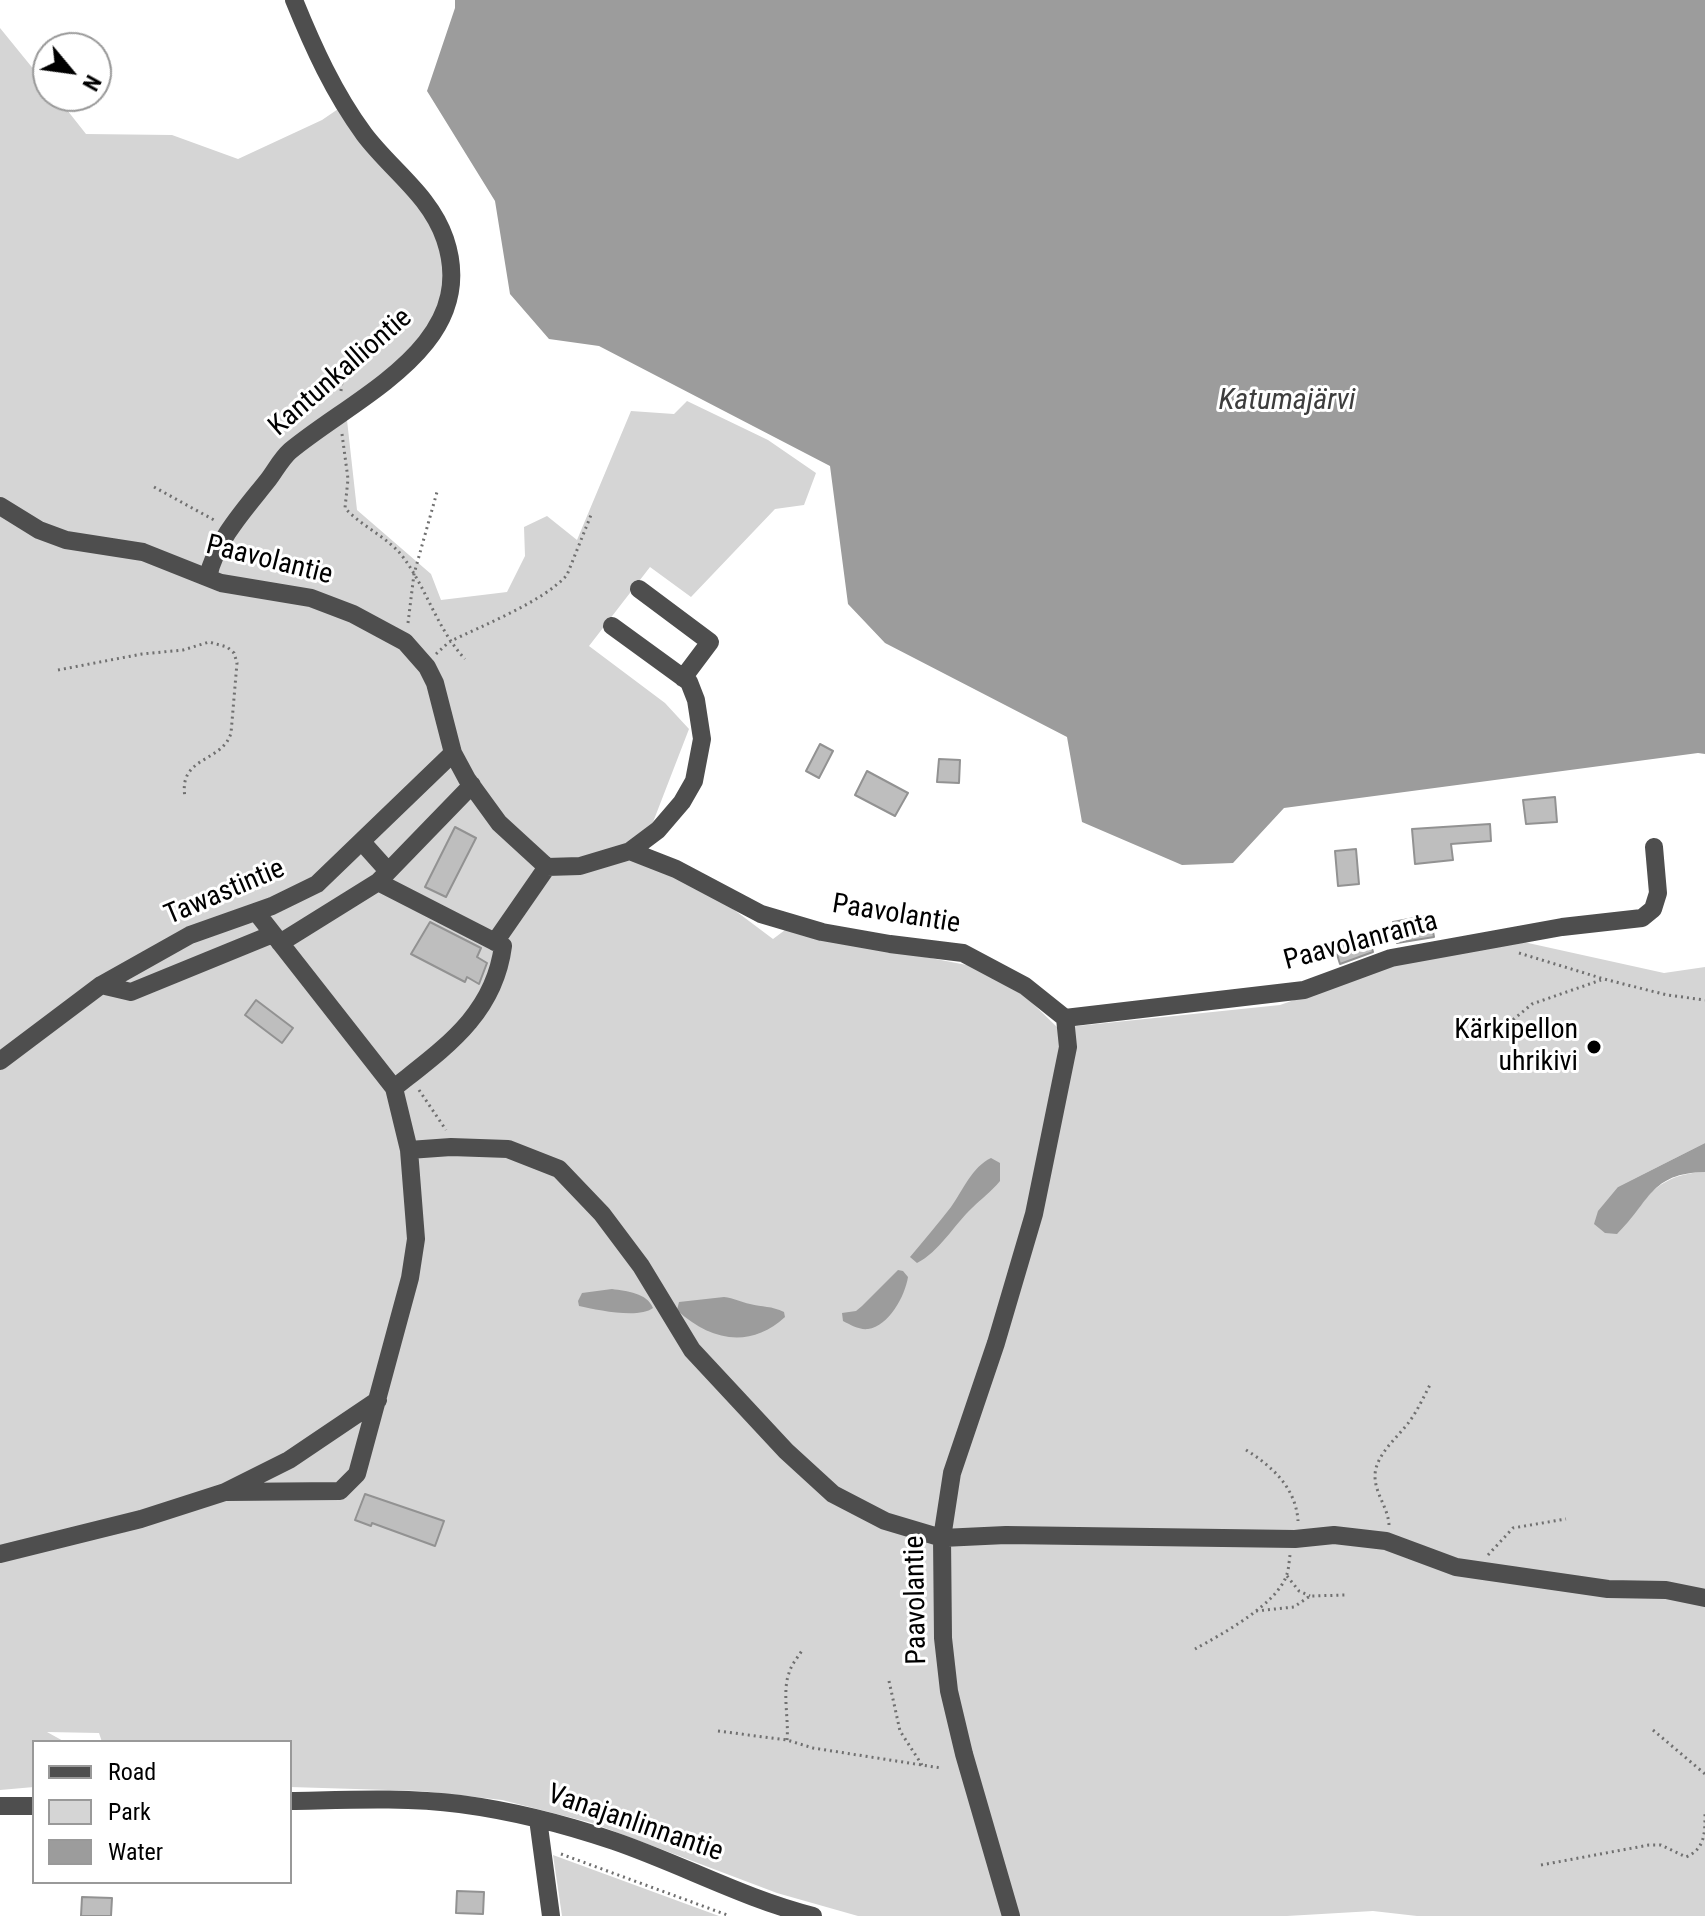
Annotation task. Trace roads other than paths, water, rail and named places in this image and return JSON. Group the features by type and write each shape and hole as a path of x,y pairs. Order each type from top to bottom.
{"street":[{"name":"Kantunkalliontie","path":"208,577 212,561 231,529 288,453 339,417 410,359 433,335 447,312 452,295 451,260 437,218 427,201 378,152 344,105 316,53 294,0"},
{"name":"Paavolantie","path":"0,506 39,530 66,540 143,552 221,583 311,598 353,614 405,642 427,667 435,683 453,753 472,785 499,823 547,867"},
{"path":"639,589 710,642 683,678"},
{"path":"495,942 547,867 580,866 630,851 658,830 682,802 694,781 702,739 696,700 689,682 612,626"},
{"name":"Tawastintie","path":"0,1061 46,1023 101,985 190,935 256,912 317,884 453,753"},
{"path":"101,985 131,992 276,938 383,877 472,785"},
{"path":"362,842 383,877 503,946 500,966 477,1014 460,1035 400,1083"},
{"name":"Paavolanranta","path":"1065,1018 1304,990 1391,958 1562,927 1642,918 1653,909 1658,893 1654,847"},
{"name":"Paavolantie","path":"630,851 676,869 761,914 822,932 963,953 1025,986 1065,1018 1068,1047 1034,1214 996,1343 952,1473 942,1538 943,1638 949,1691 1011,1916"},
{"path":"225,1492 340,1491 357,1474 410,1278 416,1239 400,1083 256,912"},
{"path":"409,1150 457,1147 508,1149 559,1169 602,1214 641,1266 692,1350 786,1451 833,1494 885,1521 942,1538 1006,1535 1295,1539 1334,1535 1386,1541 1456,1567 1608,1589 1666,1590 1705,1598"},
{"path":"0,1554 141,1519 225,1492 289,1460 378,1400"},
{"name":"Vanajanlinnantie","path":"292,1801 458,1804 538,1819 615,1841 813,1916"},
{"path":"0,1806 32,1806"},
{"path":"538,1819 551,1916"}],"water":[{"name":"Katumajärvi","path":"455,0 1705,0 1705,754 1284,808 1233,863 1182,865 1082,822 1067,737 885,643 848,604 830,466 599,346 549,339 510,294 495,201 427,91"},
{"path":"1705,1143 1705,1172 1687,1174 1662,1184 1617,1234 1605,1233 1594,1224 1598,1211 1618,1187"},
{"path":"991,1158 1000,1163 1000,1181 932,1252 917,1263 910,1257 951,1207 973,1173"},
{"path":"898,1270 908,1277 906,1285 900,1301 883,1322 865,1329 843,1321 842,1313 856,1311"},
{"path":"612,1289 641,1296 653,1308 628,1313 579,1306 582,1293"},
{"path":"724,1297 775,1309 784,1312 785,1317 758,1334 730,1337 703,1329 677,1310 679,1302"}],"place":[{"name":"Kärkipellon uhrikivi","path":"1594,1047"}]}
